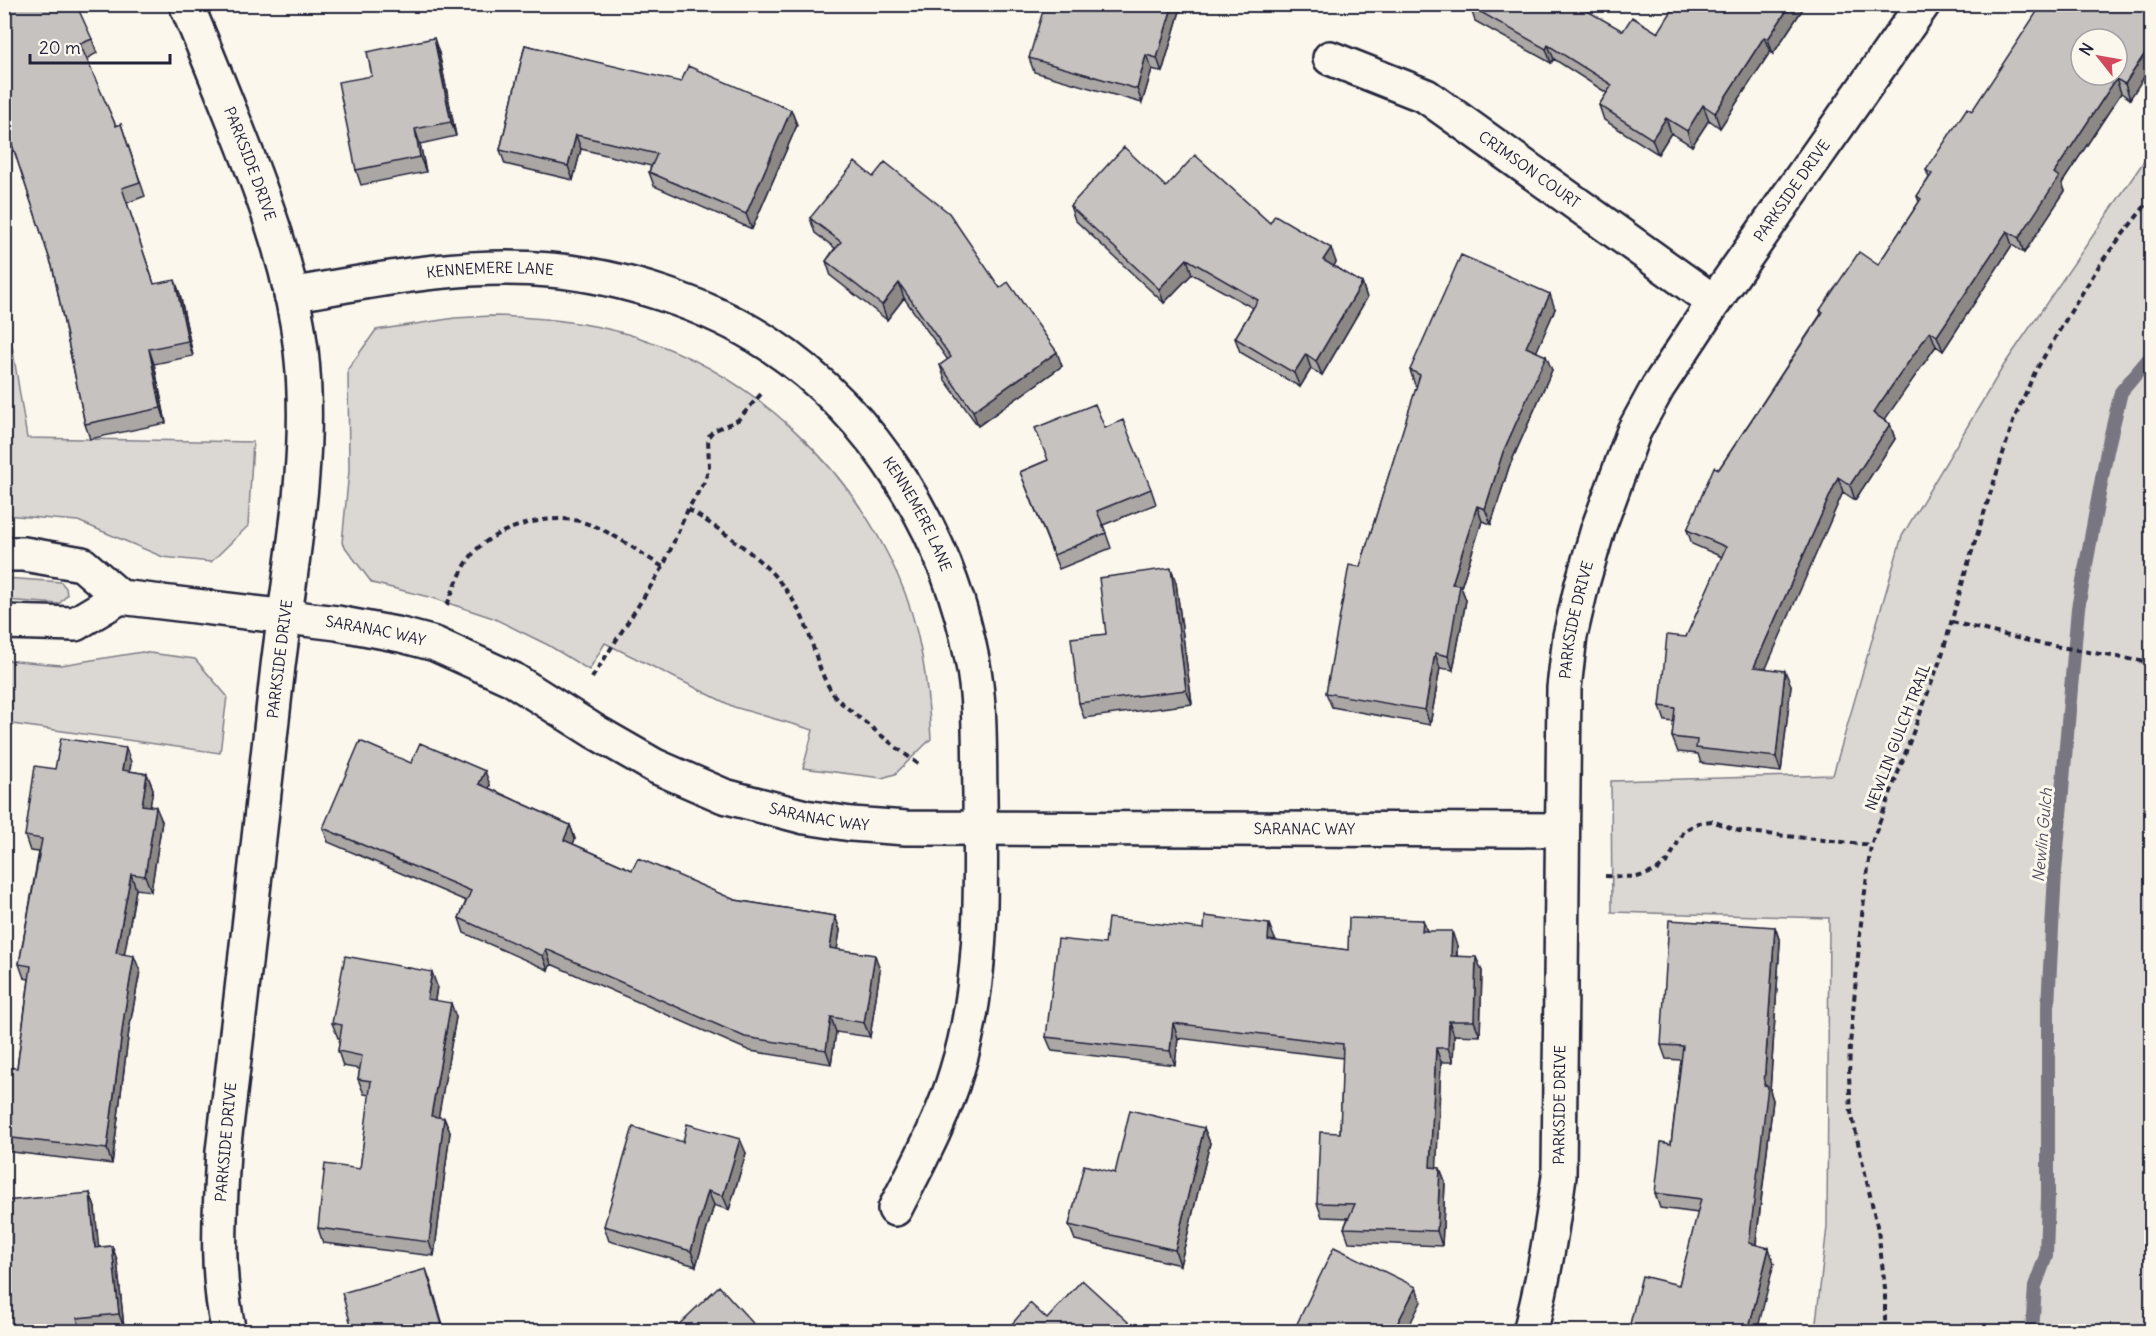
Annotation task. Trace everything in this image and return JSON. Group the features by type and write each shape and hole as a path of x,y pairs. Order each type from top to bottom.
{"street":[{"name":"PARKSIDE DRIVE","path":"186,4 275,231 301,348 304,402 304,452 300,506 284,616 223,1151 220,1215 221,1281 229,1332"},
{"name":"PARKSIDE DRIVE","path":"1530,1332 1550,1245 1559,1176 1564,688 1570,636 1598,529 1634,431 1658,387 1714,302 1923,4"},
{"name":"CRIMSON COURT","path":"1330,58 1426,96 1714,302"},
{"name":"KENNEMERE LANE","path":"291,295 453,270 515,268 550,270 634,285 706,312 768,344 833,397 882,453 912,497 934,537 964,622 973,662 978,707 979,911 972,1011 958,1070 938,1124 896,1209"},
{"path":"4,554 24,554 82,564 120,597 75,624 4,622"},
{"name":"SARANAC WAY","path":"120,597 284,616 380,631 435,644 512,679 594,731 655,766 724,796 805,817 851,824 906,828 1562,830"}],"path":[{"name":"NEWLIN GULCH TRAIL","path":"1885,1332 1885,1288 1878,1230 1851,1112 1849,1076 1861,923 1871,844 1938,666 2014,419 2034,372 2102,261 2151,197"},
{"path":"592,678 663,567 688,509 705,481 709,467 708,437 713,431 738,420 761,394"},
{"path":"688,509 743,546 774,574 804,621 820,669 833,694 920,765"},
{"path":"447,607 463,568 482,544 515,528 553,518 568,518 584,522 663,567"},
{"path":"1952,622 2037,643 2151,663"},
{"path":"1605,876 1637,877 1656,871 1668,861 1684,831 1698,823 1712,821 1739,831 1871,844"}],"shaded area":[{"path":"2151,151 2151,1331 1815,1331 1827,1227 1829,918 1612,912 1611,781 1833,775 1902,536 2004,365"},
{"path":"5,302 27,438 253,442 248,526 211,562 163,557 78,521 5,515"},
{"path":"491,316 549,319 606,328 643,339 684,356 724,377 761,402 795,431 826,463 854,498 878,536 906,595 918,635 928,698 931,739 895,774 882,778 803,768 813,730 734,707 605,643 589,670 548,645 493,618 433,598 372,583 342,543 349,471 348,369 376,330 455,318"},
{"path":"5,578 61,582 66,588 67,595 59,604 5,600"},
{"path":"142,652 195,659 227,696 220,753 5,723 5,660 61,665"}],"building":[{"path":"4,4 76,4 92,39 80,44 116,126 121,124 140,182 122,188 154,284 175,280 188,341 149,349 161,408 85,424 53,269 9,135 4,137"},
{"path":"1045,4 1173,4 1157,58 1146,55 1137,89 1029,58"},
{"path":"1471,4 1575,4 1623,31 1632,17 1658,33 1676,4 1791,4 1768,39 1764,37 1715,113 1703,105 1687,131 1666,118 1652,139 1599,105 1612,85 1548,45 1546,49 1470,6"},
{"path":"2042,4 2151,4 2151,44 2129,78 2129,27 2069,27 2069,87 2111,87 2054,173 2059,177 2019,238 2007,231 1937,336 1930,331 1873,413 1890,424 1850,485 1838,477 1754,667 1785,671 1776,757 1696,748 1697,740 1672,737 1675,708 1660,706 1667,635 1686,637 1726,547 1687,530 1714,467 1719,469 1823,312 1820,310 1859,252 1878,265 1921,199 1917,196 1932,174 1926,170 1967,108 1972,111"},
{"path":"434,38 451,122 415,129 420,157 356,170 338,82 372,76 367,52"},
{"path":"525,45 681,82 688,66 791,110 746,214 649,172 657,154 576,135 568,166 500,150"},
{"path":"1124,147 1166,187 1195,155 1270,223 1275,215 1331,248 1323,260 1362,283 1316,361 1306,354 1294,373 1235,338 1258,300 1187,259 1159,289 1070,206"},
{"path":"855,162 873,177 885,162 949,213 1000,288 1008,282 1057,352 973,411 940,365 951,357 899,283 882,305 826,261 841,242 810,218"},
{"path":"1461,255 1550,294 1526,347 1546,356 1503,452 1485,509 1477,506 1452,584 1460,585 1448,656 1435,653 1425,710 1326,693 1349,565 1360,567 1420,375 1410,370"},
{"path":"1095,404 1105,428 1123,420 1151,489 1097,511 1106,533 1054,555 1020,472 1048,460 1035,428"},
{"path":"1171,568 1186,690 1079,703 1071,638 1106,634 1099,578"},
{"path":"61,738 126,748 122,770 147,774 142,805 156,807 145,876 131,874 116,953 134,956 107,1149 4,1137 4,1067 17,1068 31,966 19,964 42,839 25,836 35,766 55,769"},
{"path":"360,741 411,763 420,743 485,771 479,784 570,825 564,840 632,870 638,858 735,900 835,916 830,948 875,955 864,1023 831,1017 826,1050 745,1037 546,949 543,956 459,918 471,891 323,828"},
{"path":"1205,916 1269,924 1268,940 1348,950 1349,918 1423,920 1422,931 1452,931 1451,956 1476,957 1474,1021 1449,1021 1448,1048 1436,1048 1430,1167 1440,1168 1437,1231 1344,1228 1355,1204 1317,1203 1320,1132 1340,1133 1343,1044 1173,1023 1170,1051 1046,1037 1058,939 1105,944 1108,918 1204,929"},
{"path":"1669,920 1775,927 1764,1085 1768,1086 1749,1243 1769,1248 1748,1332 1628,1332 1642,1276 1679,1285 1701,1199 1655,1193 1661,1142 1671,1144 1683,1046 1661,1045"},
{"path":"345,956 432,972 427,999 451,1003 431,1116 444,1118 429,1242 318,1228 325,1164 360,1169 371,1081 358,1079 362,1056 338,1051 342,1025 332,1023"},
{"path":"1130,1110 1204,1128 1175,1250 1069,1225 1084,1165 1115,1173"},
{"path":"687,1124 740,1139 723,1196 708,1191 691,1251 604,1226 633,1127 683,1142"},
{"path":"90,1193 95,1248 112,1246 119,1314 77,1318 82,1332 7,1332 4,1323 4,1201"},
{"path":"1334,1247 1416,1287 1395,1328 1402,1332 1293,1332"},
{"path":"426,1269 444,1332 353,1332 342,1293"},
{"path":"1082,1280 1139,1332 1005,1332 1030,1303 1047,1319"},
{"path":"719,1286 761,1332 671,1332"}],"waterway":[{"name":"Newlin Gulch","path":"2032,1332 2035,1286 2046,1256 2048,1006 2055,872 2078,608 2107,451 2121,392 2152,355"}]}
